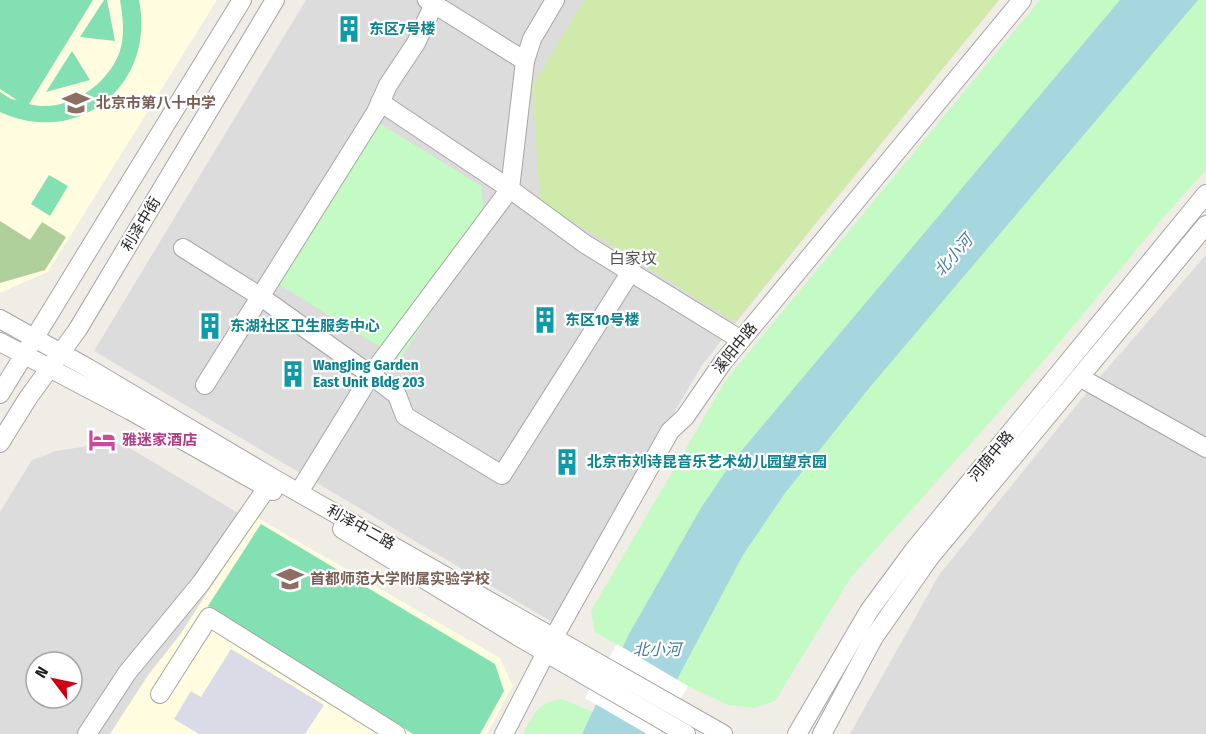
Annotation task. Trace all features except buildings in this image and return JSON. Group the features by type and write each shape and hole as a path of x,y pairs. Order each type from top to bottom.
{"street":[{"path":"0,394 242,0"},
{"name":"利泽中街","path":"0,443 28,398 78,329 275,0"},
{"path":"299,492 371,375 510,189 525,61 532,39 555,0"},
{"name":"溪阳中路","path":"504,734 670,431 685,417 723,362 1022,0"},
{"path":"205,386 380,102 388,85 416,44 433,1 525,61"},
{"path":"380,102 510,189 585,244 741,340"},
{"name":"河荫中路","path":"797,734 859,627 908,557 1206,194"},
{"name":"河荫中路","path":"822,734 874,637 930,557 1206,225"},
{"path":"183,248 261,297 371,375 397,395 405,416 502,475 630,273"},
{"name":"利泽中二路","path":"0,319 34,338 56,361 131,411 271,483 307,508 551,645"},
{"name":"利泽中二路","path":"0,342 24,354 56,361"},
{"path":"1080,378 1206,448"},
{"path":"87,734 127,673 201,583 271,483"},
{"name":"利泽中二路","path":"271,483 299,492 671,715 723,734"},
{"path":"160,694 209,617 396,734"},
{"name":"利泽中二路","path":"671,715 686,734"}],"shaded area":[{"name":"北京市第八十中学","path":"0,0 217,0 48,272 0,293"},
{"path":"306,0 994,0 702,365 552,622 94,351"},
{"path":"1206,255 1206,734 850,734 939,575 1093,385"},
{"path":"123,444 253,522 180,635 149,674 110,734 0,734 0,512 32,460 56,451 95,445"},
{"name":"首都师范大学附属实验学校","path":"256,517 500,658 513,686 487,734 110,734 149,674 180,635"},
{"path":"231,649 324,705 305,734 199,734 174,719 191,691 201,697"}],"green space":[{"path":"0,0 93,0 29,104 57,105 70,101 84,94 106,75 114,64 122,45 123,26 120,0 139,0 141,31 136,58 123,82 106,101 83,115 57,122 29,121 0,112 0,92 17,100 0,89"},
{"path":"104,0 107,0 115,41 80,37"},
{"path":"584,0 999,0 735,322 540,201 532,86"},
{"path":"1040,0 1206,0 1206,170 991,421 851,577 775,701 755,708 728,705 688,686 595,632 591,611 726,380"},
{"path":"72,51 90,80 46,92"},
{"path":"379,123 481,186 486,229 400,359 278,284"},
{"path":"49,175 68,186 50,216 31,204"},
{"path":"0,221 30,240 42,222 66,237 45,270 0,283"},
{"path":"261,524 495,664 504,691 480,734 413,734 208,606"},
{"path":"562,699 593,712 582,734 523,734 537,710 547,703"}],"water":[{"name":"北小河","path":"1120,0 1198,0 870,387 785,493 743,555 648,734 582,734 629,634 701,508 732,462"}],"pier":[{"path":"617,644 688,686 659,734 647,734 585,698"}],"place":[{"name":"东区7号楼","path":"349,29"},
{"name":"北京市第八十中学","path":"76,103"},
{"name":"东区10号楼","path":"545,320"},
{"name":"东湖社区卫生服务中心","path":"210,326"},
{"name":"WangJing Garden East Unit Bldg 203","path":"293,374"},
{"name":"雅迷家酒店","path":"102,440"},
{"name":"北京市刘诗昆音乐艺术幼儿园望京园","path":"567,462"},
{"name":"首都师范大学附属实验学校","path":"290,579"}],"district":[{"name":"白家坟","path":"633,258"}]}
